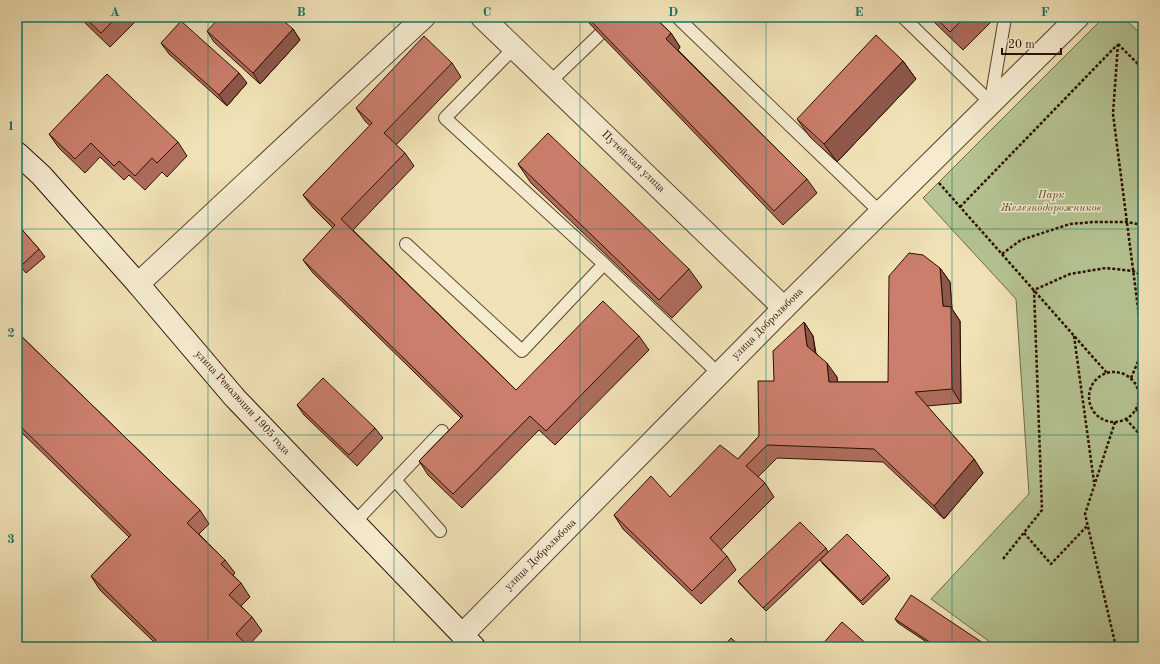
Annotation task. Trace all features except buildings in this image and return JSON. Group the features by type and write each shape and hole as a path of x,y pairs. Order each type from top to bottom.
{"street":[{"path":"138,284 424,17"},
{"name":"Путейская улица","path":"482,17 784,308"},
{"name":"улица Добролюбова","path":"468,641 719,374 880,212 1078,17"},
{"name":"улица Революции 1905 года","path":"17,153 41,175 138,284 235,398 468,641"}],"lane":[{"path":"677,17 799,129 880,212"},
{"path":"903,17 991,103"},
{"path":"991,103 1004,17"},
{"path":"550,82 600,34"},
{"path":"514,48 445,118 604,264 719,374"},
{"path":"406,244 522,351 604,264"},
{"path":"354,523 442,431"},
{"path":"395,480 440,531"}],"path":[{"path":"1118,44 1143,68"},
{"path":"960,207 1118,44"},
{"path":"1118,44 1113,114 1143,346"},
{"path":"926,168 1107,373"},
{"path":"1002,254 1021,240 1070,224 1127,222 1143,225"},
{"path":"1034,290 1070,274 1106,268 1133,271 1143,276"},
{"path":"1004,559 1042,510 1034,290"},
{"path":"1074,336 1095,484"},
{"path":"1131,378 1143,350"},
{"path":"1116,371 1124,373 1137,385 1139,401 1131,416 1126,419 1115,422 1108,421 1100,417 1091,405 1089,397 1090,389 1099,377 1107,373 1116,371"},
{"path":"1136,409 1143,416"},
{"path":"1126,419 1143,438"},
{"path":"1115,422 1085,514 1116,647"},
{"path":"1024,533 1051,564 1088,525"}],"green space":[{"name":"Парк Железнодорожников","path":"1104,17 1123,17 1143,36 1143,647 997,647 931,599 1029,494 1016,299 923,198"}]}
